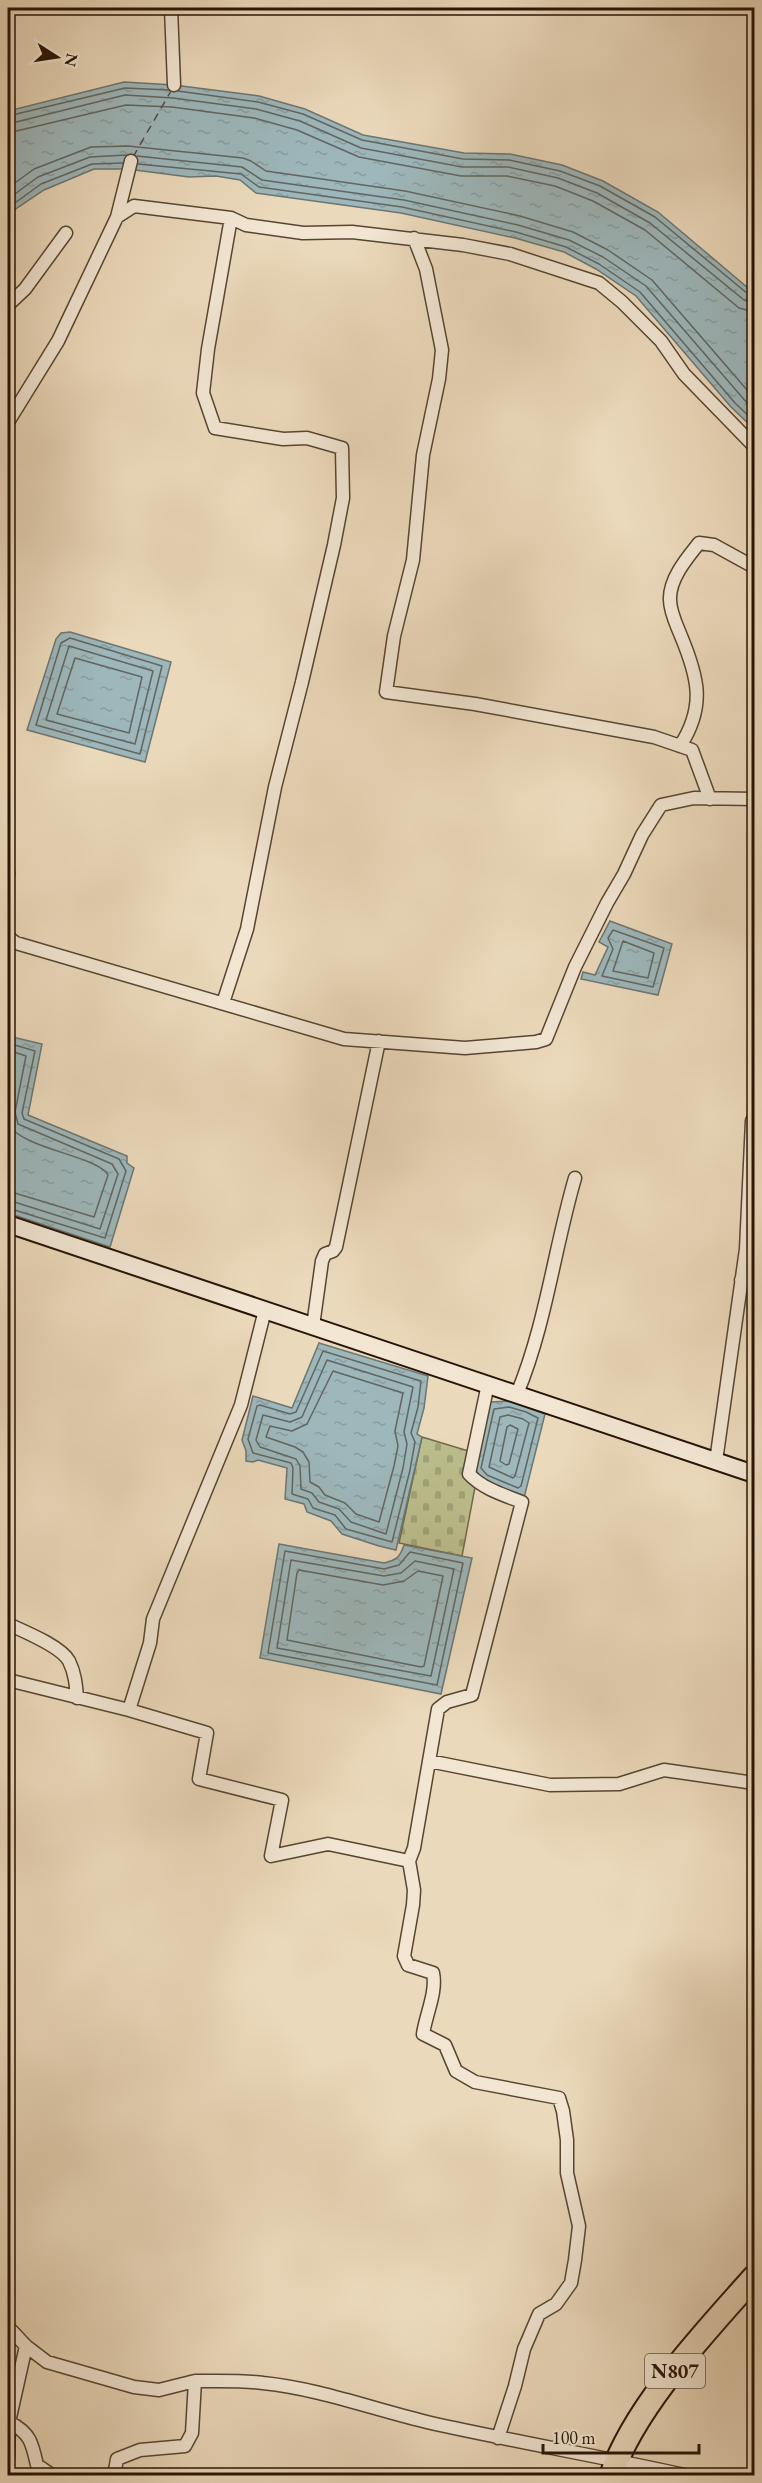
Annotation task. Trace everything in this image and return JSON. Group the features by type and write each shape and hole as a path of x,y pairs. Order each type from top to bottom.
{"highway":[{"name":"N807","path":"614,2468 651,2400 754,2277"}],"main road":[{"path":"8,1224 754,1474"}],"street":[{"path":"171,8 174,85"},
{"path":"8,423 58,340 117,217 131,161"},
{"path":"117,217 134,206 231,218 246,225 303,233 352,232 463,244 510,254 599,283 622,302 661,341 684,374 754,446"},
{"path":"223,1003 246,929 275,787 302,682 343,498 342,448 308,438 283,439 215,428 203,393 208,349 231,218"},
{"path":"8,305 26,289 66,233"},
{"path":"414,238 426,269 442,350 439,379 423,455 413,560 394,636 386,692 476,704 654,737 692,750 710,799"},
{"path":"680,746 695,713 699,692 695,670 676,626 670,600 675,578 699,543 714,545 754,567"},
{"path":"8,937 16,943 344,1039 465,1048 536,1042 546,1039 575,967 642,835 662,805 694,798 754,800"},
{"path":"313,1326 322,1261 325,1254 333,1251 336,1246 379,1041"},
{"path":"716,1461 746,1249 752,1121 754,1118"},
{"path":"517,1394 546,1306 555,1269 560,1232 575,1178"},
{"path":"741,1280 754,1280"},
{"path":"129,1710 150,1643 153,1619 241,1405 265,1310"},
{"path":"488,1384 469,1474 476,1482 522,1502 472,1695 447,1702 438,1710 414,1848 409,1861 414,1890 404,1956 408,1965 433,1973 435,1982 423,2034 445,2045 456,2071 475,2082 559,2098 563,2111 567,2140 567,2173 579,2226 571,2283 556,2304 539,2314 524,2349 498,2438"},
{"path":"8,1624 50,1645 68,1658 76,1678 77,1698"},
{"path":"8,1680 129,1710 207,1733 199,1779 282,1800 271,1856 328,1844 409,1861"},
{"path":"429,1761 550,1785 619,1784 664,1770 754,1783"},
{"path":"8,2327 26,2346 47,2362 134,2387 159,2390 195,2381 264,2383 310,2391 406,2418 498,2438 614,2468 689,2475"},
{"path":"8,2458 9,2422 26,2346"},
{"path":"114,2475 117,2459 140,2450 185,2446 192,2433 195,2381"},
{"path":"9,2422 22,2429 32,2442 37,2465 53,2475"}],"green space":[{"path":"422,1437 472,1452 476,1482 462,1556 399,1543"}],"water":[{"path":"124,82 174,85 259,96 305,109 363,135 464,153 510,154 562,165 603,181 658,212 754,293 754,429 731,407 636,296 596,269 564,252 515,238 401,213 256,193 240,180 216,176 189,177 127,169 94,169 44,190 8,214 8,111"},
{"path":"70,632 171,662 145,762 27,730 56,639 61,633"},
{"path":"610,921 672,944 658,995 581,979 583,972 595,975 608,947 599,942"},
{"path":"8,1036 42,1044 28,1115 127,1156 127,1163 134,1168 110,1247 8,1213"},
{"path":"319,1343 428,1376 424,1408 417,1434 422,1437 396,1550 342,1534 331,1521 307,1512 304,1504 285,1499 287,1468 258,1460 246,1461 246,1451 242,1440 253,1396 292,1408"},
{"path":"510,1401 545,1414 524,1498 488,1483 475,1467 490,1402"},
{"path":"279,1544 384,1563 397,1557 404,1545 472,1558 441,1694 260,1658"}],"ferry route":[{"path":"133,157 171,91"}]}
